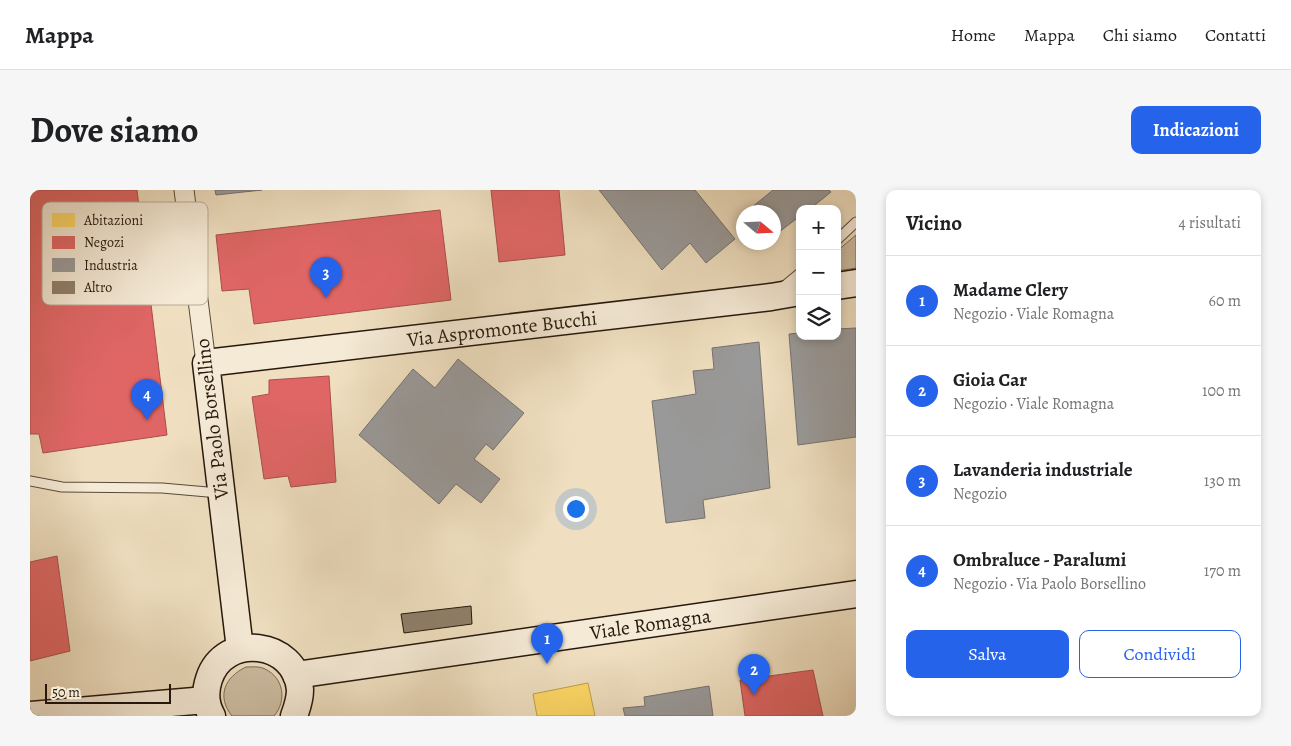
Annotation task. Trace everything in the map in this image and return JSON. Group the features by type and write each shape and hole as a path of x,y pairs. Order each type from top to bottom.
{"main road":[{"path":"841,285 856,282"},
{"name":"Via Aspromonte Bucchi","path":"206,363 796,293"},
{"name":"Via Paolo Borsellino","path":"206,363 240,649"},
{"name":"Viale Romagna","path":"296,675 856,594"},
{"path":"30,715 209,708 206,687 210,674 217,663 228,654 240,649 257,647 282,657 296,675 300,690 294,716"}],"street":[{"name":"Via Paolo Borsellino","path":"199,305 206,363"}],"lane":[{"path":"841,236 856,222"},
{"path":"771,297 796,276"},
{"path":"30,481 62,487 162,488 221,493"}],"shaded area":[{"path":"856,235 856,268 841,270 841,248"},
{"path":"246,667 265,669 280,684 282,690 281,704 274,716 232,716 227,709 224,701 225,688 233,676"}],"building: Abitazioni":[{"path":"588,683 595,716 537,716 533,694"}],"building: Negozi":[{"path":"30,190 137,190 138,202 42,202 42,305 151,305 167,435 43,453 39,434 30,434"},
{"path":"491,190 559,190 565,255 499,262"},
{"path":"440,210 451,300 254,324 249,289 222,291 216,235"},
{"path":"329,376 336,482 291,487 288,476 264,479 252,397 269,394 269,380"},
{"path":"57,556 70,651 30,661 30,562"},
{"path":"813,670 823,716 745,716 740,680"}],"building: Industria":[{"path":"215,190 262,190 216,195"},
{"path":"599,190 695,190 735,239 706,263 690,243 662,270"},
{"path":"773,190 829,190 831,192 815,205 796,205 796,219 781,231 781,205 755,205"},
{"path":"856,328 856,437 798,445 789,334 796,333 796,340 841,340 841,329"},
{"path":"759,342 770,488 703,500 705,518 666,523 652,401 696,394 693,371 714,369 712,348"},
{"path":"458,359 524,413 493,450 486,444 474,459 500,479 481,503 456,484 439,504 359,435 413,369 435,388"},
{"path":"709,686 713,716 625,716 623,708 645,706 644,697"}],"building: Altro":[{"path":"471,606 472,624 404,633 401,614"}],"place":[{"name":"Lavanderia industriale","path":"326,298"},
{"name":"Ombraluce - Paralumi","path":"147,420"},
{"name":"Madame Clery","path":"547,664"},
{"name":"Gioia Car","path":"754,695"}]}
